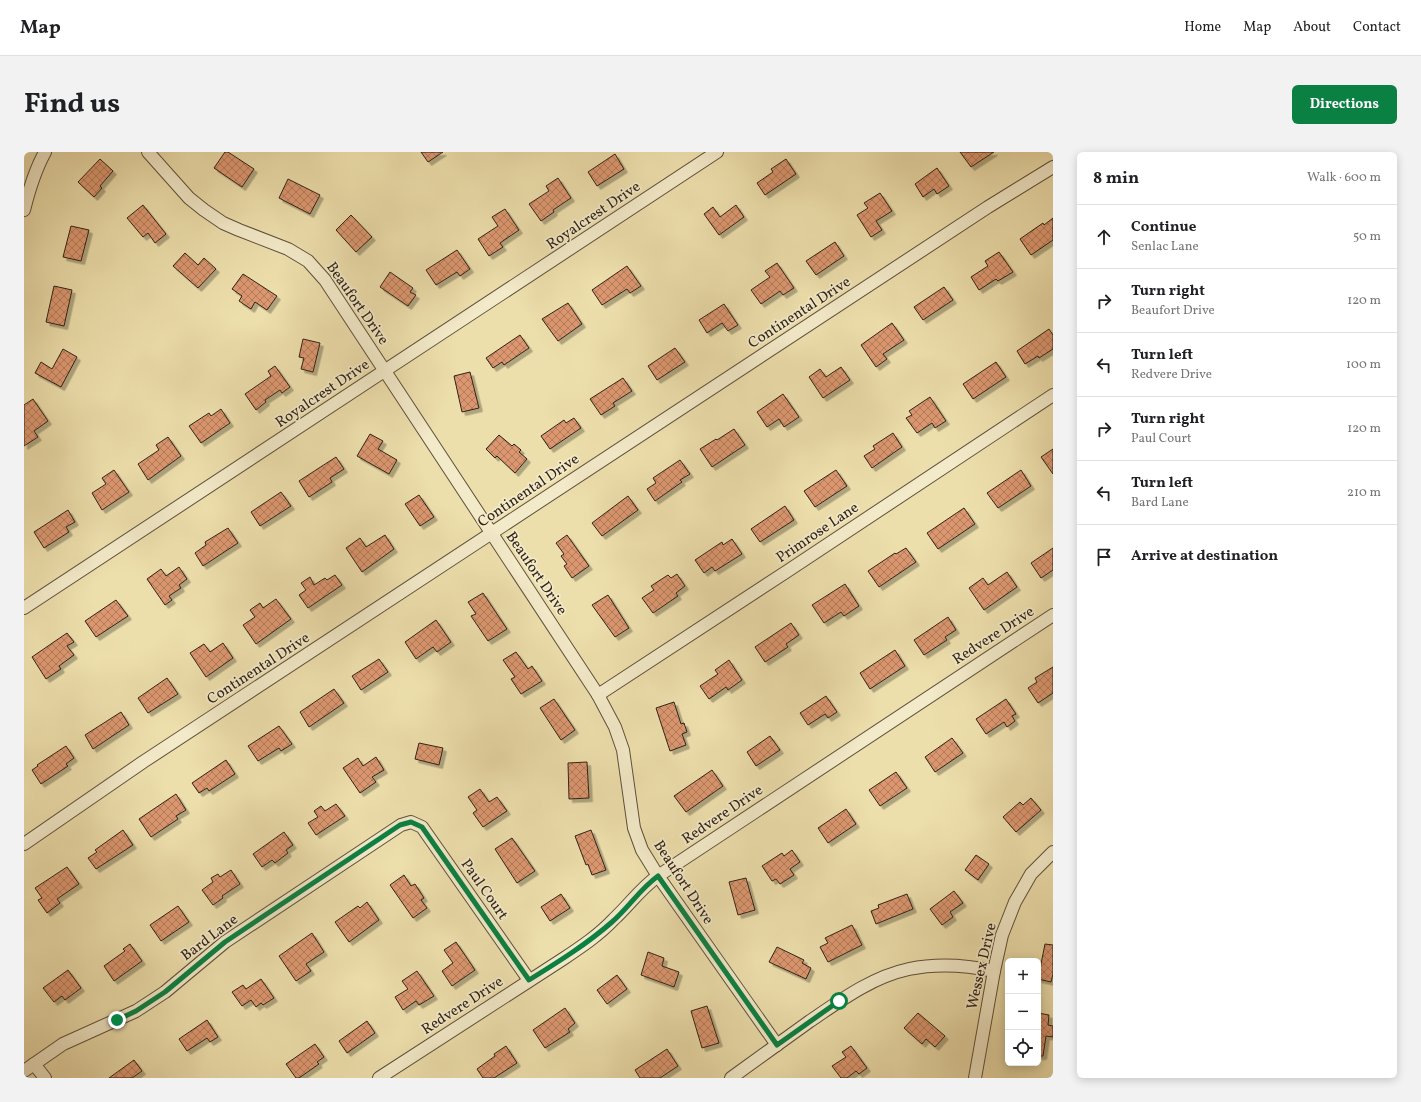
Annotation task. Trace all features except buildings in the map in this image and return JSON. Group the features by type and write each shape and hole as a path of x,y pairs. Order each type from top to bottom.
{"street":[{"path":"24,210 30,188 45,152"},
{"name":"Beaufort Drive","path":"148,152 189,198 204,210 223,223 288,249 308,261 336,295 384,371 598,695 615,727 623,750 634,828 642,850 658,876 777,1045"},
{"name":"Royalcrest Drive","path":"24,608 717,152"},
{"name":"Continental Drive","path":"24,844 150,758 988,207 1053,166"},
{"name":"Primrose Lane","path":"598,695 1053,395"},
{"name":"Redvere Drive","path":"379,1078 592,939 614,920 647,884 658,876 1053,615"},
{"name":"Paul Court","path":"411,822 422,827 529,980"},
{"name":"Bard Lane","path":"24,1071 63,1044 136,1011 165,992 225,942 400,825 411,822"},
{"name":"Wessex Drive","path":"975,1078 1002,935 1015,902 1031,874 1053,852"},
{"path":"731,1078 839,1001 860,988 884,977 910,969 943,965 973,966 994,971"},
{"path":"34,1064 45,1078"}],"route":[{"path":"117,1020 136,1011 165,992 225,942 400,825 411,822 422,827 529,980 592,939 614,920 647,884 658,876 777,1045 839,1001"}]}
